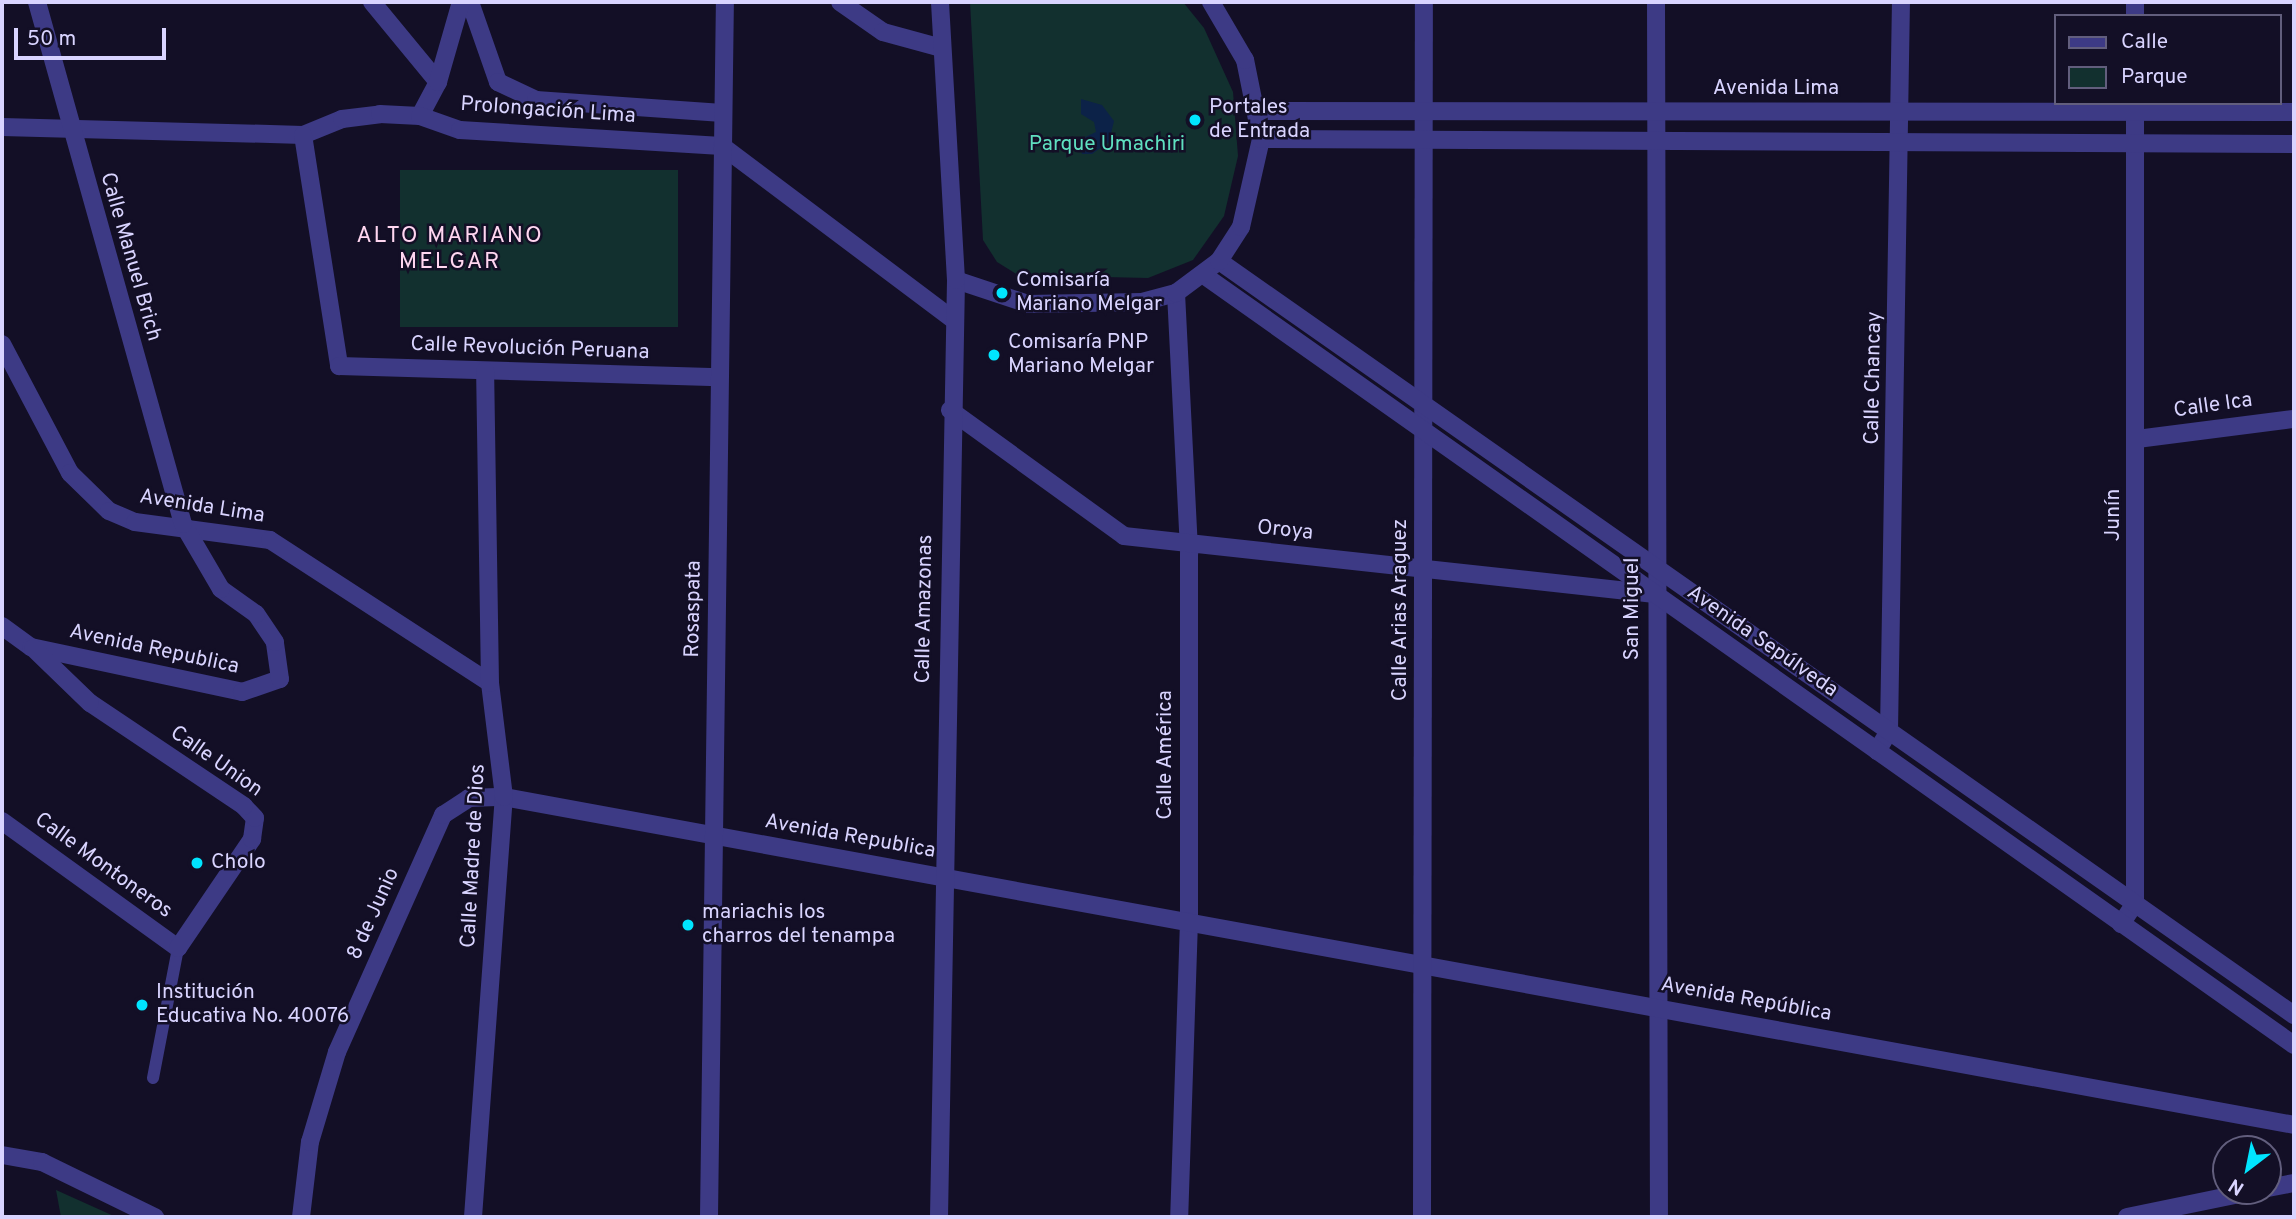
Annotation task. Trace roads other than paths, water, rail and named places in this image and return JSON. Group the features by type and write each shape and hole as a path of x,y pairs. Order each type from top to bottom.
{"street":[{"name":"Calle Manuel Brich","path":"37,2 69,125 183,524"},
{"path":"372,2 438,82"},
{"path":"420,116 438,82 461,2"},
{"path":"470,2 498,82 537,100 723,113"},
{"name":"Rosaspata","path":"709,1217 725,2"},
{"path":"840,2 883,32 937,47"},
{"name":"Calle Amazonas","path":"939,1217 950,410 956,280 937,47 940,2"},
{"path":"956,280 1028,304 1142,302 1177,293 1205,276 1219,261 1241,227 1261,139 1258,111 1245,60 1211,2"},
{"name":"Calle Arias Araguez","path":"1422,1217 1427,966 1423,430 1424,2"},
{"name":"San Miguel","path":"1656,2 1655,594 1659,1217"},
{"name":"Calle Chancay","path":"1877,751 1889,731 1902,144 1901,2"},
{"name":"Avenida Lima","path":"1258,111 1902,112 2135,107 2294,112"},
{"name":"Junín","path":"2135,107 2135,903"},
{"name":"Prolongación Lima","path":"2,127 69,125 303,135 342,119 420,116 460,130 722,146"},
{"name":"Calle Revolución Peruana","path":"303,135 339,366 719,377"},
{"path":"1261,139 1424,143 1902,144 2136,141 2294,144"},
{"path":"722,146 954,320"},
{"name":"Avenida Sepúlveda","path":"1219,261 2294,1015"},
{"name":"Avenida Sepúlveda","path":"1205,276 2294,1045"},
{"name":"Calle América","path":"1177,293 1189,543 1189,921 1179,1217"},
{"name":"Avenida Lima","path":"2,344 88,494 135,522 183,524 270,540 490,683"},
{"name":"Calle Madre de Dios","path":"472,1217 504,797 490,683 485,371"},
{"name":"Oroya","path":"950,410 1124,536 1655,594"},
{"name":"Calle Ica","path":"2137,439 2294,419"},
{"name":"Avenida Republica","path":"2,626 32,647 242,692 280,679 275,642 256,614 221,589 183,524"},
{"name":"Calle Union","path":"32,647 90,703 255,818 252,839 178,948"},
{"name":"Avenida Republica","path":"504,797 1189,921"},
{"name":"8 de Junio","path":"301,1217 310,1142 337,1052 443,815 469,798 504,797"},
{"name":"Calle Montoneros","path":"5,831 178,948"},
{"path":"2121,924 2135,903"},
{"name":"Avenida República","path":"1189,921 2294,1125"},
{"path":"153,1078 178,948"},
{"path":"2,1155 42,1162 155,1217"},
{"path":"2127,1217 2212,1200"}],"water":[{"path":"1081,99 1102,105 1114,121 1109,142 1092,154 1082,154 1079,140 1096,132 1094,122 1081,114"}],"place":[{"name":"Portales de Entrada","path":"1195,120"},
{"name":"Comisaría Mariano Melgar","path":"1002,293"},
{"name":"Comisaría PNP Mariano Melgar","path":"994,355"},
{"name":"Cholo","path":"197,863"},
{"name":"mariachis los charros del tenampa","path":"688,925"},
{"name":"Institución Educativa No. 40076","path":"142,1005"}],"district":[{"name":"ALTO MARIANO MELGAR","path":"450,250"}],"park label":[{"name":"Parque Umachiri","path":"1107,145"}]}
